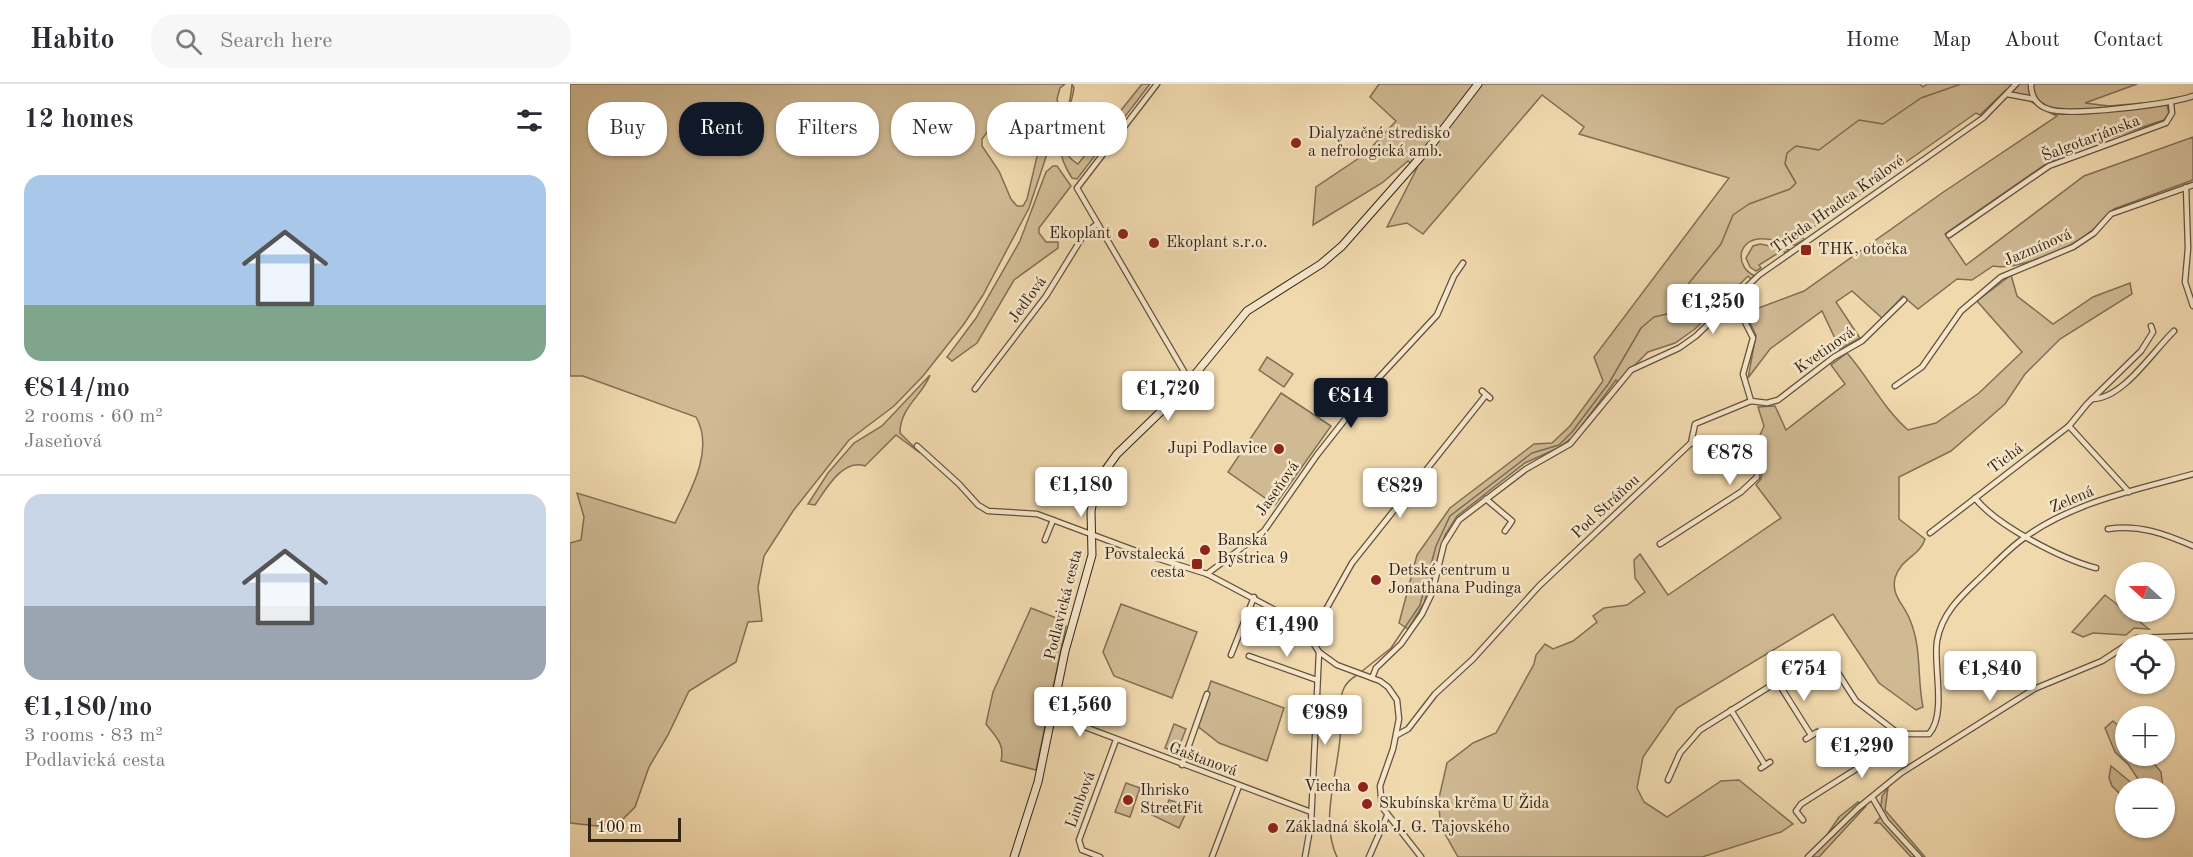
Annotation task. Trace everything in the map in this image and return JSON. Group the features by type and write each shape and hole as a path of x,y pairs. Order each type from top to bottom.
{"main road":[{"name":"Podlavická cesta","path":"1014,857 1032,808 1065,651 1092,555 1091,511 1095,492 1104,472 1117,454 1167,406 1247,311 1321,264 1342,246 1432,144 1478,84"}],"street":[{"path":"1157,84 1077,188 1189,380"},
{"name":"Trieda Hradca Králové","path":"1372,678 1376,668 1401,645 1422,614 1432,593 1439,559 1451,530 1459,520 1526,469 1570,444 1624,377 1644,362 1679,348 1703,329 1759,274 1983,118 2016,84"},
{"path":"2031,84 2034,99"},
{"name":"Šalgotarjánska","path":"2007,94 2034,99 2043,107 2058,112 2171,103 2193,96"},
{"name":"Šalgotarjánska","path":"1949,235 2049,166 2166,123 2172,113 2171,103"},
{"name":"Jazmínová","path":"1895,386 1922,367 1961,311 2001,277 2073,247 2094,233 2111,214 2193,185"},
{"path":"2186,187 2188,248 2185,282 2193,306"},
{"name":"Jedľová","path":"975,388 1040,304 1085,233 1097,224"},
{"name":"Jaseňová","path":"1208,574 1264,531 1317,454 1373,384 1437,315 1454,276 1463,263"},
{"path":"1734,300 1753,338 1743,374 1751,401"},
{"name":"Kvetinová","path":"1691,443 1695,424 1751,401 1767,403 1778,400 1834,357 1862,341 1904,300"},
{"name":"Tichá","path":"1930,533 2069,426 2092,399 2141,351 2153,332 2151,326"},
{"name":"Tichá","path":"2092,399 2101,398 2121,388 2174,331"},
{"path":"1310,638 1352,563 1486,395"},
{"name":"Zelená","path":"2069,426 2128,492"},
{"path":"1660,544 1741,492 1757,477 1757,464 1746,454 1711,450 1691,443"},
{"name":"Pod Stráňou","path":"1397,735 1408,729 1435,694 1473,659 1539,586 1691,443"},
{"path":"917,446 959,484 978,505 988,511 1032,513 1208,574 1254,597 1310,638 1319,652 1349,671 1372,678 1388,687 1397,700 1397,735 1380,786 1382,807 1420,857"},
{"name":"Zelená","path":"1899,734 1926,735 1933,729 1939,688 1937,642 1950,610 2026,536 2068,513 2128,492 2193,474"},
{"path":"1975,498 1985,509 2026,536 2062,556 2096,568"},
{"path":"1486,499 1513,520 1505,531"},
{"path":"1045,540 1053,520"},
{"path":"2108,529 2134,528 2156,531 2193,546"},
{"path":"1231,655 1254,597"},
{"path":"1808,857 1900,772 2040,686 2102,661 2130,640 2144,636 2193,636"},
{"path":"1305,857 1311,812 1319,652"},
{"path":"1668,780 1674,763 1692,738 1731,710 1817,656 1823,655 1829,660 1856,700 1899,734 1883,752 1801,804 1796,811 1803,820"},
{"path":"1249,656 1317,680"},
{"path":"1777,681 1811,735"},
{"path":"1182,765 1207,694"},
{"path":"1731,710 1765,765"},
{"name":"Gaštanová","path":"1053,715 1311,812"},
{"path":"1806,739 1817,732"},
{"name":"Limbová","path":"1100,857 1082,850 1078,840 1116,740"},
{"path":"1212,857 1239,786"},
{"path":"1872,796 1887,821 1919,857"},
{"path":"1369,857 1387,816"}],"shaded area":[{"path":"570,84 1065,84 1060,88 1058,102 987,102 987,132 982,139 982,146 999,171 1011,199 1017,206 1023,206 1027,199 1037,156 1046,156 1029,208 983,295 964,324 923,376 894,406 849,440 793,511 764,556 758,587 762,621 748,622 736,662 689,691 668,735 649,767 635,807 620,822 597,826 570,823 570,543 581,540 584,517 577,493 675,523 698,471 703,443 696,417 583,376 570,376"},
{"path":"1072,84 1074,88 1071,102 1069,102"},
{"path":"1142,84 1150,84 1127,114 1127,103"},
{"path":"1379,84 1920,84 1923,87 1927,84 2137,84 2085,103 2109,106 2166,101 2169,113 2164,120 2076,149 2043,166 1945,234 1966,265 2084,176 2193,137 2193,180 2114,209 2082,238 2043,257 2015,265 1993,266 1972,280 1957,279 1918,309 1903,296 1882,318 1852,291 1836,302 1860,338 1840,349 1822,311 1770,349 1748,378 1756,335 1745,313 1804,291 1942,193 2057,116 2006,90 1980,115 1976,113 1802,235 1804,240 1795,245 1772,239 1758,239 1746,245 1742,250 1742,262 1744,267 1755,276 1751,279 1748,276 1695,329 1675,343 1648,352 1618,382 1616,380 1573,437 1558,448 1525,463 1457,516 1445,535 1424,603 1408,629 1399,623 1417,555 1450,508 1534,444 1552,443 1570,426 1603,381 1594,357 1729,178 1579,134 1584,127 1542,95 1423,234 1407,223 1387,227 1417,168 1408,161 1382,183 1313,225 1316,187 1365,154 1396,121 1370,97"},
{"path":"1062,156 1068,156 1078,164 1084,156 1095,156 1077,179 1072,178"},
{"path":"1053,166 1057,166 1071,186 1039,228 1039,233 1046,242 1058,242 1058,248 1014,280 977,343 952,361 947,357 976,318 1020,241 1046,172"},
{"path":"1760,244 1790,250 1785,253 1783,250 1759,265 1761,268 1756,271 1750,267 1746,258 1753,246"},
{"path":"2011,275 2017,296 2053,324 2093,297 2130,283 2132,294 2060,339 2025,374 2005,404 1951,451 1899,477 1899,519 1925,539 1919,550 1901,566 1894,584 1896,595 1914,631 1923,707 1916,710 1879,683 1833,614 1677,708 1643,757 1637,788 1644,802 1667,817 1721,781 1739,780 1793,824 1781,832 1702,857 1458,857 1440,825 1439,798 1447,763 1473,743 1496,733 1534,664 1536,655 1545,644 1553,649 1573,641 1597,622 1593,616 1604,608 1627,605 1645,592 1635,578 1634,560 1640,554 1668,595 1781,518 1756,485 1761,479 1763,468 1755,455 1764,448 1757,442 1764,426 1758,407 1775,406 1786,430 1845,384 1831,365 1847,353 1891,412 1908,430 1936,423 1979,393 2022,352 1977,301"},
{"path":"1267,357 1293,374 1284,387 1259,370"},
{"path":"930,375 908,408 901,424 900,433 920,453 896,435 865,466 849,466 836,476 815,505 808,504 828,473 854,443 882,426"},
{"name":"Jupi Podlavice","path":"1281,393 1331,426 1275,505 1228,472"},
{"path":"2105,595 2115,603 2115,622 2140,622 2149,629 2134,628 2127,634 2093,633 2083,637 2072,632"},
{"path":"1121,604 1197,632 1172,698 1114,676 1103,652"},
{"path":"1031,608 1059,619 1058,624 1066,626 1036,770 1001,761 1001,745 986,724 993,692"},
{"path":"1211,681 1284,708 1267,761 1219,743 1196,725"},
{"path":"2113,721 2115,723 2115,752 2105,728"},
{"path":"1174,724 1186,729 1177,752 1165,748"},
{"path":"2111,766 2126,778 2115,778 2115,789 2109,778"},
{"path":"2129,766 2156,766 2161,772 2162,778 2137,778"},
{"name":"Ihrisko StreetFit","path":"1126,783 1140,788 1130,817 1115,812"},
{"path":"1888,788 1885,810 1925,857 1911,857 1880,823 1875,823 1880,818 1882,796"},
{"path":"1169,800 1189,806 1179,828 1152,815 1157,804 1167,805"},
{"path":"1858,802 1866,806 1819,857 1807,857 1818,848 1839,817"}],"waterway":[{"path":"1361,672 1391,648 1420,605 1436,546 1450,516 1532,453 1559,445 1572,432 1609,383 1641,328 1654,317 1667,314 1678,320 1687,319 1691,312 1686,298 1689,283 1721,244 1733,215 1749,204 1790,189 1796,183 1785,164 1787,153 1796,146 1819,150 1859,120 1883,124 1921,98 1961,84"},
{"path":"1337,857 1332,843 1330,814 1340,738 1341,700 1345,686 1357,675"}],"place":[{"name":"Dialyzačné stredisko a nefrologická amb.","path":"1296,143"},
{"name":"Ekoplant","path":"1123,234"},
{"name":"Ekoplant s.r.o.","path":"1154,243"},
{"name":"THK, otočka","path":"1806,250"},
{"name":"Jupi Podlavice","path":"1279,449"},
{"name":"Banská Bystrica 9","path":"1205,550"},
{"name":"Povstalecká cesta","path":"1197,564"},
{"name":"Detské centrum u Jonathana Pudinga","path":"1376,580"},
{"name":"Viecha","path":"1363,787"},
{"name":"Ihrisko StreetFit","path":"1128,800"},
{"name":"Skubínska krčma U Žida","path":"1367,804"},
{"name":"Základná škola J. G. Tajovského","path":"1273,828"}]}
